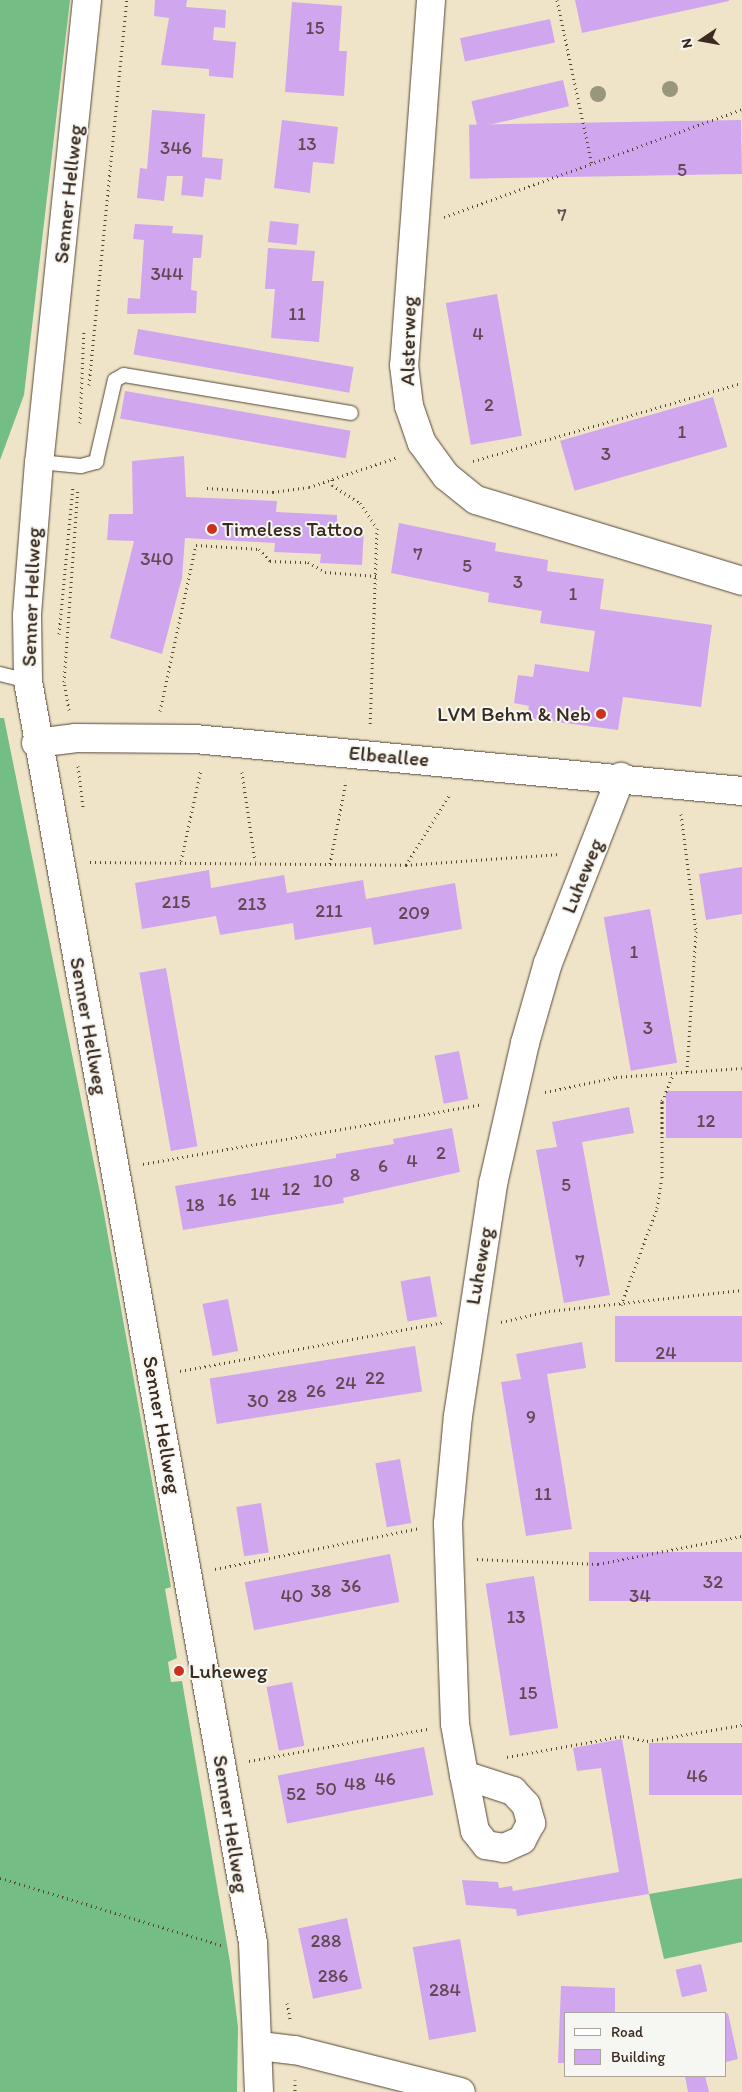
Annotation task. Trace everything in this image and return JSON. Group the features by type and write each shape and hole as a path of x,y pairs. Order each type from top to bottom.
{"street":[{"name":"Senner Hellweg","path":"87,0 39,462 27,616 28,681 36,743 205,1661 253,1943 260,2046 259,2092"},
{"name":"Alsterweg","path":"431,0 404,366 409,406 422,443 446,476 476,500 513,515 742,581"},
{"name":"Elbeallee","path":"36,743 75,738 195,739 621,777 742,791"},
{"name":"Luheweg","path":"463,1767 455,1724 448,1522 471,1317 513,1099 539,991 621,777"},
{"path":"260,2046 295,2050 461,2092"}],"lane":[{"path":"39,462 80,466 96,462 115,380 124,375 351,413"},
{"path":"0,674 28,681"}],"path":[{"path":"64,682 80,466 127,0"},
{"path":"557,0 592,164"},
{"path":"413,229 742,109"},
{"path":"446,476 483,455 742,382"},
{"path":"207,488 272,492 332,479 397,458 422,443"},
{"path":"332,479 332,485 360,503 377,528 377,576 370,734"},
{"path":"159,716 196,545 259,549 270,561 308,562 325,572 377,576"},
{"path":"58,644 64,571"},
{"path":"57,687 58,670"},
{"path":"180,861 202,761"},
{"path":"241,765 255,861"},
{"path":"330,864 347,775"},
{"path":"406,865 455,785"},
{"path":"681,806 696,930 687,1072"},
{"path":"89,862 255,861 406,865 592,852"},
{"path":"143,1164 513,1099 616,1077 742,1068"},
{"path":"621,1305 657,1208 662,1178 662,1101 674,1073"},
{"path":"179,1372 471,1317 492,1324 549,1311 621,1305 742,1290"},
{"path":"214,1569 448,1522"},
{"path":"449,1558 598,1564 742,1536"},
{"path":"248,1761 455,1724"},
{"path":"463,1767 500,1758 623,1736 647,1741 742,1725"},
{"path":"0,1878 218,1946 230,1945"}],"green space":[{"path":"0,0 70,0 24,395 0,460"},
{"path":"0,718 4,718 103,1208 171,1587 165,1589 177,1658 168,1662 171,1682 182,1681 230,1962 238,2027 237,2092 0,2092"},
{"path":"742,1878 742,1942 664,1959 649,1894"}],"building":[{"path":"155,0 187,0 186,7 226,10 225,28 214,27 213,40 236,42 233,78 209,76 209,69 161,65 169,18 154,16"},
{"path":"575,0 729,0 729,1 582,33"},
{"path":"292,2 342,6 339,51 347,51 344,96 285,92"},
{"path":"550,19 555,42 465,62 460,38"},
{"path":"563,80 569,106 477,127 471,101"},
{"path":"152,110 205,114 202,157 223,159 221,180 205,178 203,197 181,195 183,176 167,176 164,201 137,198 140,168 147,169"},
{"path":"282,120 338,127 334,164 313,162 310,193 274,188"},
{"path":"741,120 742,174 470,179 469,125"},
{"path":"270,221 299,224 297,245 268,242"},
{"path":"135,224 173,226 172,233 203,235 201,258 193,258 191,290 197,291 196,313 127,314 128,298 140,299 144,240 133,239"},
{"path":"268,248 315,251 312,281 324,281 319,342 271,338 275,289 265,289"},
{"path":"497,294 522,436 471,445 446,303"},
{"path":"138,329 354,367 349,393 133,355"},
{"path":"125,391 351,431 346,458 120,419"},
{"path":"713,397 727,447 574,491 560,441"},
{"path":"184,456 186,497 277,501 276,512 337,515 337,526 364,527 362,565 320,563 321,554 274,552 275,543 185,538 182,578 162,654 110,638 134,541 107,540 109,514 133,514 132,461"},
{"path":"399,523 496,543 495,551 548,560 547,571 604,579 600,609 712,625 701,707 623,697 618,730 527,718 529,706 514,703 518,675 533,677 535,664 589,672 595,631 540,623 542,611 488,602 489,593 391,573"},
{"path":"742,867 742,914 706,920 699,874"},
{"path":"209,870 211,888 284,875 287,893 363,880 366,899 455,883 462,929 374,945 371,927 295,940 293,923 220,935 216,916 142,929 135,883"},
{"path":"650,909 677,1063 631,1071 604,917"},
{"path":"166,968 197,1146 171,1151 139,973"},
{"path":"459,1051 468,1099 444,1104 434,1056"},
{"path":"666,1091 742,1091 742,1138 666,1138"},
{"path":"629,1107 634,1133 582,1142 610,1295 564,1303 536,1150 557,1147 552,1122"},
{"path":"452,1128 460,1172 343,1198 344,1203 183,1230 175,1186 336,1158 336,1154 394,1144 393,1139"},
{"path":"430,1276 437,1316 408,1322 400,1281"},
{"path":"228,1299 238,1351 213,1356 202,1304"},
{"path":"615,1316 742,1316 742,1362 615,1362"},
{"path":"582,1342 586,1368 547,1374 572,1529 526,1536 501,1382 521,1379 516,1354"},
{"path":"415,1346 422,1391 217,1424 210,1379"},
{"path":"400,1459 411,1523 387,1527 375,1463"},
{"path":"261,1503 269,1552 244,1556 236,1507"},
{"path":"589,1552 742,1552 742,1601 589,1601"},
{"path":"390,1554 399,1602 254,1630 245,1582"},
{"path":"534,1576 558,1728 510,1736 486,1584"},
{"path":"292,1682 304,1746 279,1751 266,1687"},
{"path":"622,1739 649,1894 517,1916 516,1909 466,1905 462,1880 498,1882 499,1888 512,1886 513,1891 619,1872 601,1768 577,1771 573,1748"},
{"path":"649,1743 742,1743 742,1795 649,1795"},
{"path":"424,1747 433,1795 287,1824 278,1775"},
{"path":"347,1918 362,1988 313,1999 298,1928"},
{"path":"460,1939 476,2032 429,2040 413,1947"},
{"path":"701,1964 707,1991 682,1997 676,1970"},
{"path":"561,1986 615,1988 615,2012 564,2012 564,2063 558,2063"},
{"path":"727,2014 738,2059 727,2062"},
{"path":"685,2077 705,2077 709,2092 688,2092"}],"place":[{"name":"Timeless Tattoo","path":"212,529"},
{"name":"LVM Behm & Neb","path":"601,714"},
{"name":"Luheweg","path":"179,1671"}]}
